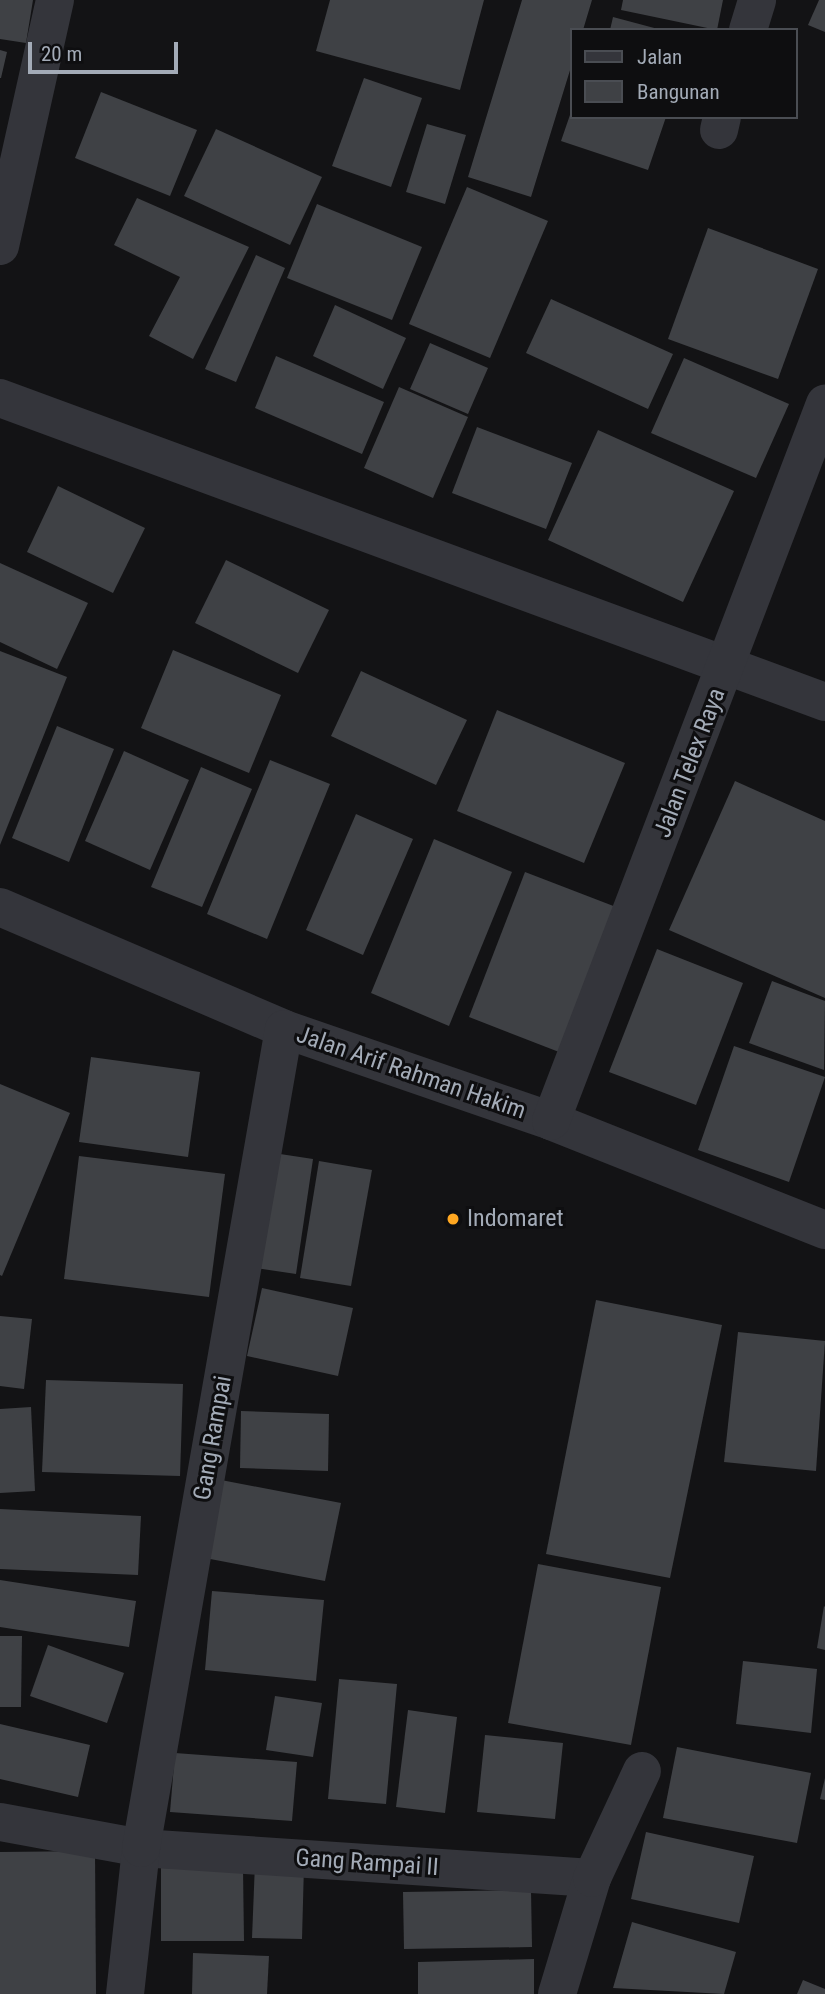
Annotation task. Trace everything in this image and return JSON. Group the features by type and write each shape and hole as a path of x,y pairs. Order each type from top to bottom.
{"street":[{"path":"0,246 55,0"},
{"path":"749,28 757,0"},
{"path":"0,398 814,698"},
{"name":"Jalan Telex Raya","path":"551,1121 825,404"},
{"name":"Jalan Arif Rahman Hakim","path":"0,907 284,1029 551,1121 825,1230"},
{"name":"Gang Rampai","path":"125,1994 141,1848 284,1029"},
{"path":"557,1994 592,1878 642,1771"},
{"name":"Gang Rampai II","path":"0,1822 141,1848 592,1878"}],"building":[{"path":"0,0 33,0 26,43 0,39"},
{"path":"330,0 484,0 460,90 316,51"},
{"path":"522,0 592,0 584,28 570,28 570,70 531,197 468,177"},
{"path":"623,0 723,0 717,28 621,10"},
{"path":"819,0 825,0 825,32 808,25"},
{"path":"613,17 654,28 610,28"},
{"path":"0,50 7,52 1,78 0,78"},
{"path":"364,78 422,98 391,187 332,166"},
{"path":"101,92 197,130 170,196 75,158"},
{"path":"570,115 570,119 665,119 648,170 561,141"},
{"path":"427,124 466,135 445,204 406,192"},
{"path":"216,129 322,177 290,245 184,196"},
{"path":"467,187 548,221 490,358 409,324"},
{"path":"137,198 249,247 193,359 149,336 180,277 114,245"},
{"path":"317,204 422,247 392,320 287,278"},
{"path":"708,228 818,269 778,379 668,339"},
{"path":"256,255 285,268 236,382 205,369"},
{"path":"551,299 673,354 648,409 526,353"},
{"path":"335,305 406,338 383,389 313,356"},
{"path":"430,343 488,368 468,414 410,389"},
{"path":"276,356 384,402 362,454 255,408"},
{"path":"684,358 789,404 756,478 651,433"},
{"path":"399,387 468,417 433,498 364,468"},
{"path":"477,427 572,463 546,529 452,493"},
{"path":"598,430 734,491 683,602 548,540"},
{"path":"58,486 145,528 113,593 27,552"},
{"path":"226,560 329,610 298,673 195,623"},
{"path":"0,563 88,603 57,669 0,642"},
{"path":"173,650 281,695 249,773 141,728"},
{"path":"0,651 67,677 0,845"},
{"path":"361,671 467,720 436,785 331,736"},
{"path":"497,710 625,763 584,863 457,811"},
{"path":"57,726 114,749 69,862 12,838"},
{"path":"124,751 189,780 150,870 85,841"},
{"path":"270,760 330,784 267,939 207,914"},
{"path":"201,767 252,789 202,907 151,887"},
{"path":"735,781 825,821 825,998 669,930"},
{"path":"356,814 413,839 363,955 306,930"},
{"path":"434,839 512,872 449,1026 371,993"},
{"path":"525,872 616,907 559,1052 469,1017"},
{"path":"657,949 743,983 696,1105 609,1072"},
{"path":"772,981 825,1001 824,1070 749,1043"},
{"path":"734,1046 825,1077 789,1182 698,1150"},
{"path":"91,1057 200,1072 188,1157 79,1142"},
{"path":"0,1084 70,1113 2,1276 0,1275"},
{"path":"267,1152 313,1159 296,1274 249,1267"},
{"path":"79,1156 225,1174 209,1297 64,1279"},
{"path":"319,1161 372,1170 351,1286 300,1278"},
{"path":"262,1288 353,1308 338,1376 247,1356"},
{"path":"596,1300 722,1325 670,1578 546,1554"},
{"path":"0,1316 32,1319 24,1389 0,1386"},
{"path":"738,1332 825,1341 816,1471 724,1462"},
{"path":"46,1380 183,1384 180,1476 42,1472"},
{"path":"31,1407 35,1491 0,1493 0,1409"},
{"path":"241,1411 329,1414 328,1471 240,1468"},
{"path":"221,1480 341,1503 325,1581 205,1558"},
{"path":"0,1509 141,1516 138,1575 0,1569"},
{"path":"538,1564 661,1587 631,1745 508,1723"},
{"path":"0,1580 136,1601 129,1647 0,1627"},
{"path":"212,1591 324,1600 316,1681 205,1670"},
{"path":"825,1607 825,1650 817,1648"},
{"path":"0,1636 22,1636 21,1707 0,1707"},
{"path":"48,1645 124,1673 107,1723 30,1696"},
{"path":"743,1661 817,1669 811,1733 736,1724"},
{"path":"339,1679 397,1684 386,1804 328,1799"},
{"path":"275,1696 322,1703 313,1757 266,1750"},
{"path":"408,1710 457,1717 445,1813 396,1807"},
{"path":"0,1724 90,1745 78,1797 0,1779"},
{"path":"485,1735 563,1743 555,1819 477,1812"},
{"path":"677,1747 811,1773 797,1843 663,1818"},
{"path":"175,1753 297,1762 292,1821 170,1812"},
{"path":"825,1778 825,1800 820,1799"},
{"path":"646,1832 754,1856 739,1923 631,1899"},
{"path":"95,1851 96,1994 0,1994 0,1852"},
{"path":"255,1863 304,1865 302,1939 252,1938"},
{"path":"161,1868 243,1869 244,1941 161,1941"},
{"path":"531,1890 532,1947 404,1949 403,1892"},
{"path":"632,1922 736,1952 724,1994 613,1988"},
{"path":"193,1953 269,1956 267,1994 192,1994"},
{"path":"534,1959 534,1994 418,1994 418,1962"},
{"path":"803,1980 825,1989 825,1994 797,1994"}],"place":[{"name":"Indomaret","path":"453,1219"}]}
